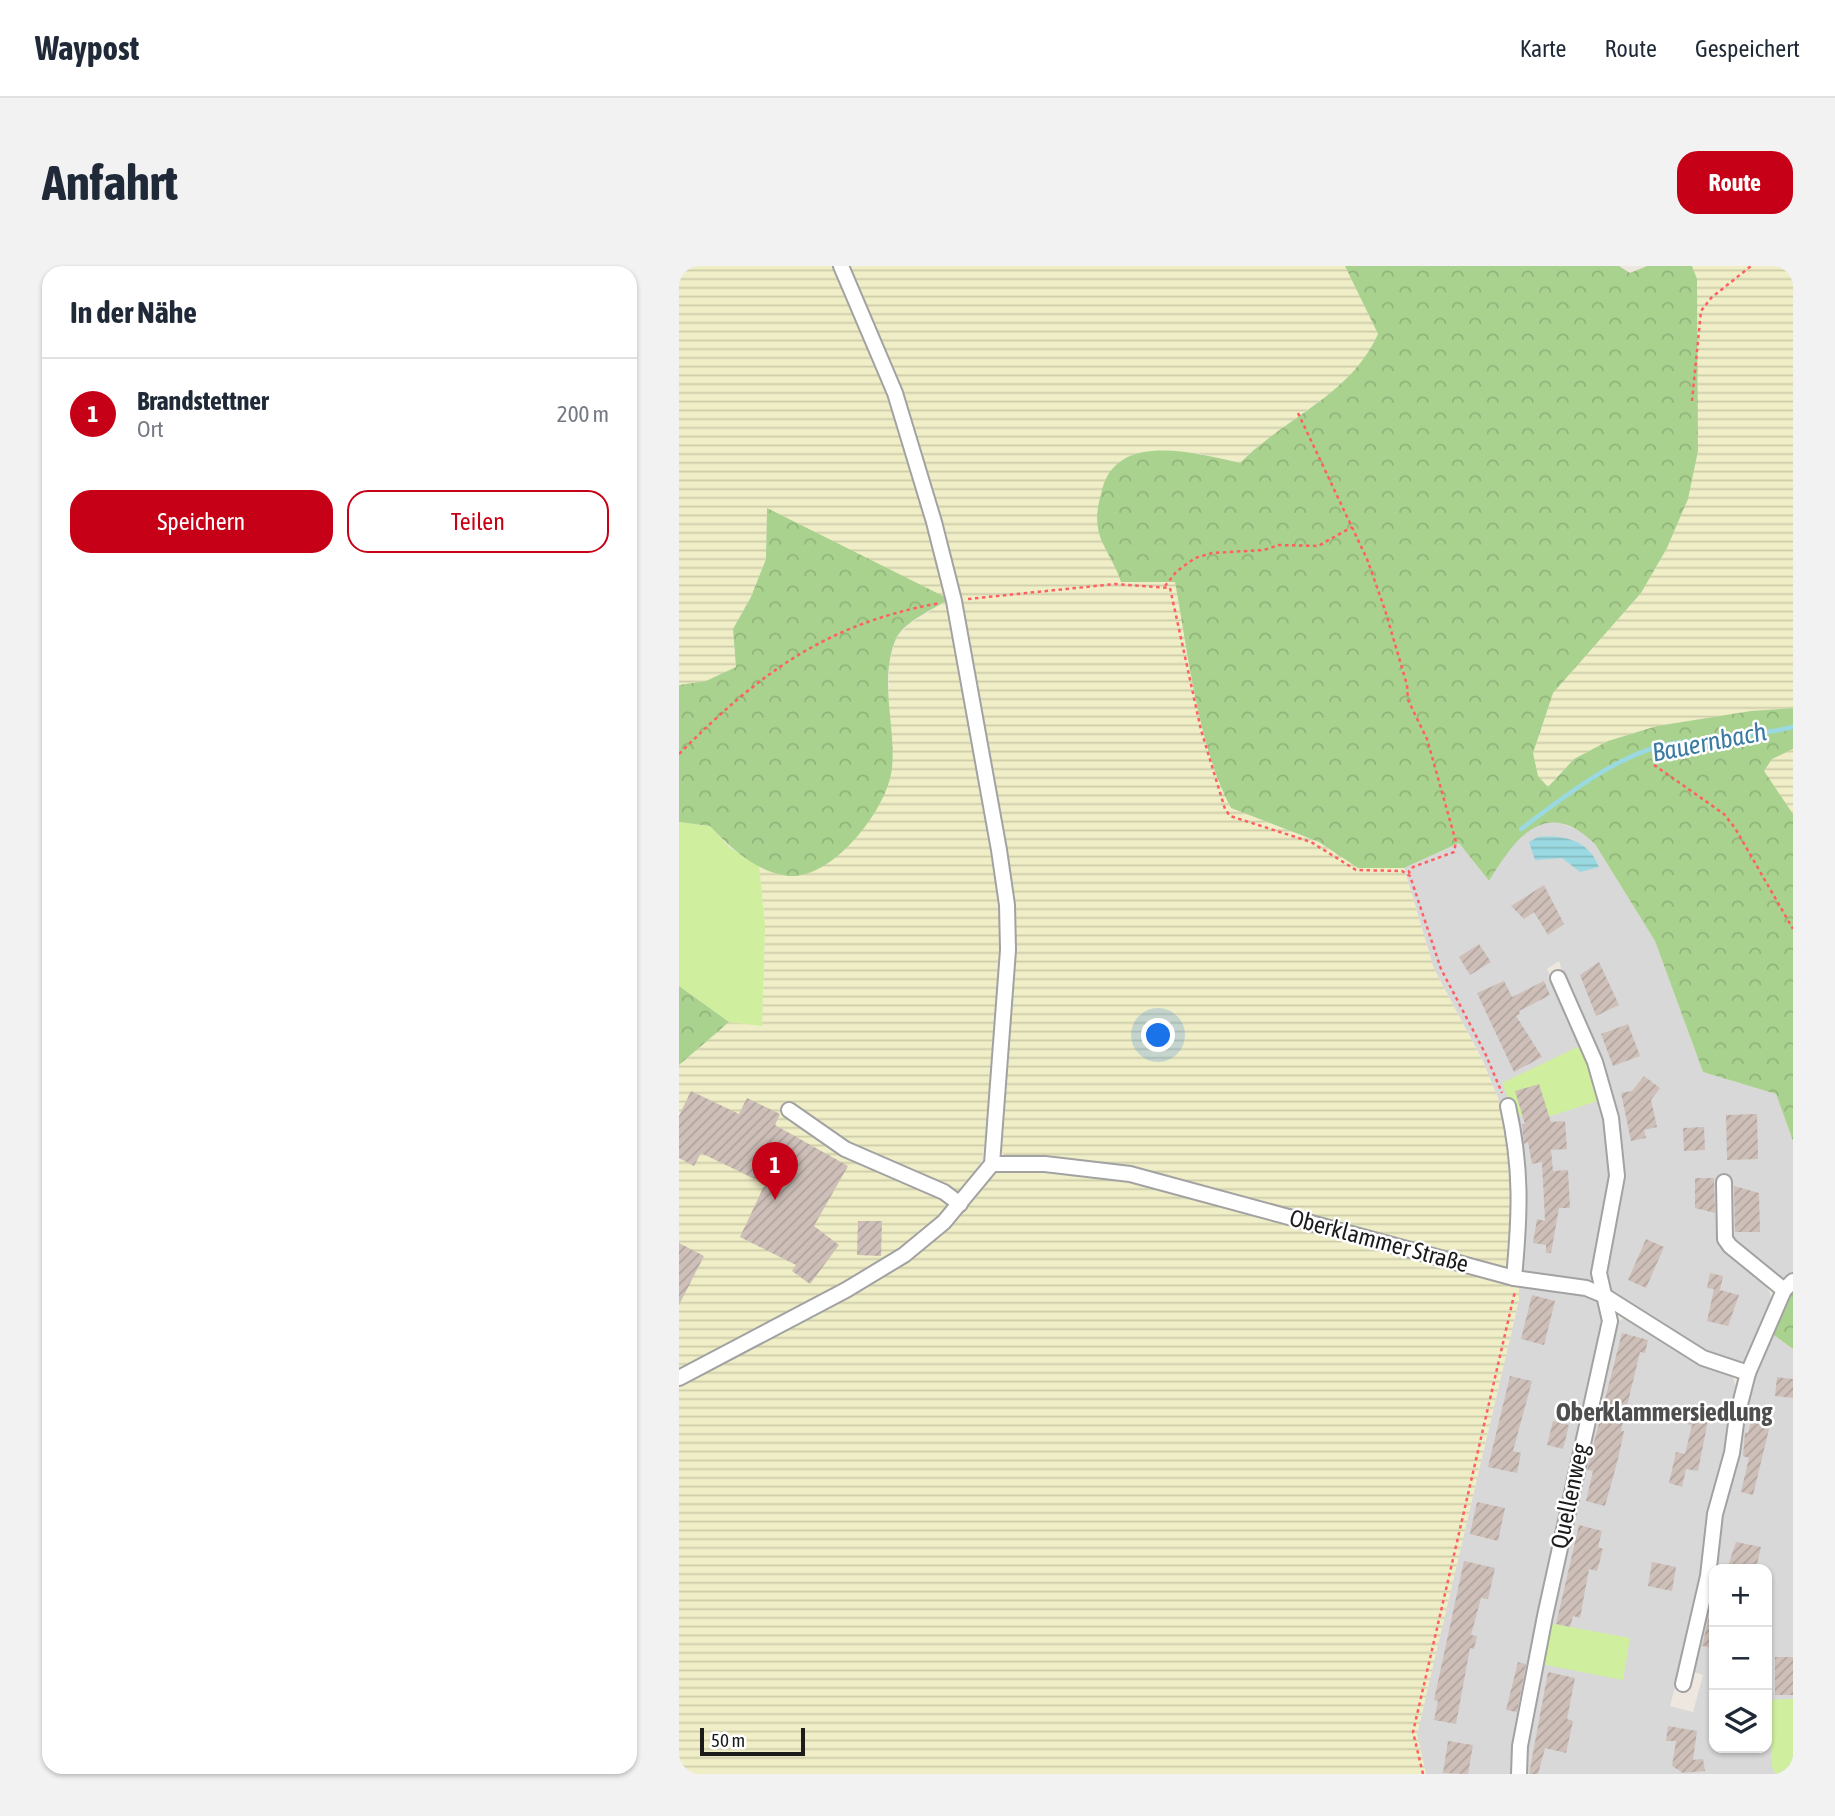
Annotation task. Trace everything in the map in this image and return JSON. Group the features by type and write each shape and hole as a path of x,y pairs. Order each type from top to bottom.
{"street":[{"path":"679,1378 881,1271 925,1238 960,1204 992,1164 1007,992 1007,905 983,755 954,601 910,436 841,266"},
{"name":"Quellenweg","path":"1519,1774 1520,1746 1535,1663 1610,1321 1599,1273 1617,1176 1611,1118 1595,1062 1558,978"},
{"path":"1508,1106 1518,1152 1520,1194 1514,1278"},
{"path":"789,1110 845,1149 944,1192 960,1204"},
{"name":"Oberklammer Straße","path":"992,1164 1045,1164 1130,1174 1514,1278 1586,1288 1604,1295 1703,1358 1748,1373"},
{"path":"1683,1684 1708,1576 1714,1514 1732,1453 1737,1416 1748,1373 1788,1285 1730,1247 1725,1239 1724,1182"}],"path":[{"path":"1692,401 1701,311 1711,298 1751,266"},
{"path":"1298,413 1352,527 1385,610 1407,685 1408,700 1427,739 1456,842 1454,852 1413,867 1409,871 1410,876 1441,969 1485,1053 1508,1106"},
{"path":"1165,586 1195,558 1212,553 1264,551 1279,545 1318,546 1352,527"},
{"path":"679,754 740,696 804,649 876,619 954,601 1115,584 1165,586 1170,588 1173,596 1201,730 1221,800 1230,816 1311,842 1356,870 1402,871 1410,876"},
{"path":"1654,765 1724,814 1735,828 1793,929"},
{"path":"1423,1774 1413,1732 1514,1302 1514,1278"}],"shaded area":[{"path":"679,266 837,266 909,444 949,599 991,833 1001,907 1001,976 988,1123 982,1158 976,1176 946,1214 887,1262 679,1374 679,1065 729,1022 762,1025 765,925 759,865 790,876 888,708 889,665 896,638 911,623 948,600 767,508 766,559 751,597 733,629 736,668 706,681 679,685"},
{"path":"847,266 1345,266 1378,334 1367,359 1334,390 1253,450 1240,463 1197,453 1099,536 1115,561 1121,581 1175,581 1191,673 1231,808 1319,842 1358,868 1404,868 1434,969 1483,1061 1507,1120 1516,1179 1514,1233 1505,1268 1132,1170 1006,1157 999,1149 1013,954 957,601"},
{"path":"1692,266 1793,266 1793,708 1751,711 1657,726 1608,741 1574,759 1548,787 1538,776 1533,753 1553,693 1641,593 1667,548 1688,499 1697,279"},
{"path":"1793,749 1793,814 1764,771 1772,759"},
{"path":"1547,821 1561,823 1584,833 1595,844 1655,941 1703,1072 1776,1094 1793,1141 1793,1274 1784,1283 1729,1238 1718,1183 1720,1244 1765,1283 1770,1293 1771,1302 1750,1356 1744,1361 1735,1364 1714,1359 1611,1294 1605,1270 1621,1186 1621,1147 1614,1102 1603,1067 1566,984 1559,961 1547,969 1569,1015 1605,1114 1611,1159 1610,1187 1592,1283 1505,1268 1514,1233 1483,1061 1434,969 1404,868 1459,843 1489,881 1506,853 1531,828"},
{"path":"1025,1167 1118,1178 1519,1283 1519,1300 1417,1734 1426,1774 679,1774 679,1384 882,1276 993,1173"},
{"path":"1519,1283 1599,1298 1604,1313 1604,1328 1514,1774 1426,1774 1417,1734 1519,1300"},
{"path":"1626,1318 1700,1363 1727,1372 1733,1377 1735,1385 1729,1449 1707,1536 1697,1605 1670,1706 1693,1712 1703,1675 1691,1671 1709,1568 1709,1753 1772,1753 1772,1564 1710,1564 1744,1403 1771,1333 1793,1349 1793,1774 1525,1774 1525,1747 1541,1664 1618,1321"}],"green space":[{"path":"1345,266 1619,266 1630,273 1647,266 1692,266 1697,279 1698,451 1688,499 1667,548 1641,593 1553,693 1533,753 1538,776 1548,787 1574,759 1608,741 1657,726 1751,711 1793,708 1793,749 1772,759 1764,771 1793,814 1793,1141 1776,1094 1703,1072 1655,941 1595,844 1577,830 1562,823 1547,823 1534,828 1521,837 1489,881 1459,843 1404,868 1358,868 1319,842 1231,808 1202,728 1175,582 1121,582 1099,533 1099,501 1111,471 1124,459 1141,453 1182,452 1240,463 1351,374 1378,334"},
{"path":"767,508 949,599 911,622 895,641 888,673 892,768 881,802 870,821 840,854 824,866 806,874 789,876 756,865 726,843 710,826 679,822 679,685 706,681 736,667 733,629 751,597 766,559"},
{"path":"679,822 710,826 730,848 759,865 765,925 762,1026 729,1022 679,986"},
{"path":"679,986 729,1022 679,1065"},
{"path":"1582,1045 1601,1100 1531,1122 1527,1116 1515,1116 1502,1083"},
{"path":"1793,1290 1793,1349 1771,1333 1783,1301"},
{"path":"1549,1623 1630,1638 1623,1680 1541,1664"},
{"path":"1793,1699 1793,1774 1776,1774 1772,1767 1772,1700"}],"water":[{"path":"1538,837 1575,841 1589,851 1599,867 1580,872 1562,858 1535,860 1529,842"}],"building":[{"path":"1544,885 1564,924 1548,935 1534,912 1524,919 1511,906"},
{"path":"1479,944 1491,962 1470,975 1459,957"},
{"path":"1599,962 1619,1005 1596,1016 1580,975"},
{"path":"1504,981 1512,997 1544,981 1550,995 1519,1011 1520,1014 1516,1016 1542,1057 1514,1072 1477,993"},
{"path":"1628,1024 1640,1056 1613,1066 1601,1034"},
{"path":"1644,1076 1660,1088 1651,1100 1657,1127 1644,1130 1646,1138 1631,1141 1621,1093 1632,1091"},
{"path":"1539,1084 1551,1122 1565,1121 1567,1149 1551,1150 1553,1171 1568,1170 1570,1208 1559,1208 1551,1253 1546,1253 1546,1245 1533,1243 1537,1219 1545,1221 1542,1162 1532,1164 1528,1142 1524,1144 1522,1124 1525,1124 1515,1091"},
{"path":"691,1091 739,1114 747,1098 780,1114 775,1125 848,1166 814,1226 839,1245 810,1284 792,1271 796,1265 740,1237 765,1184 701,1153 694,1166 679,1158 679,1116"},
{"path":"1757,1114 1758,1159 1727,1160 1726,1115"},
{"path":"1704,1127 1705,1150 1684,1151 1683,1128"},
{"path":"1695,1178 1714,1178 1715,1213 1695,1208"},
{"path":"1734,1186 1759,1193 1760,1232 1735,1232"},
{"path":"858,1221 882,1221 881,1256 857,1255"},
{"path":"1646,1239 1664,1247 1646,1288 1628,1280"},
{"path":"679,1243 704,1256 679,1305"},
{"path":"1710,1273 1723,1276 1720,1290 1739,1295 1728,1326 1707,1321 1714,1289 1707,1288"},
{"path":"1532,1295 1555,1301 1544,1345 1521,1339"},
{"path":"1622,1333 1648,1340 1645,1353 1640,1352 1621,1431 1624,1431 1618,1459 1605,1506 1586,1501 1593,1471 1587,1470"},
{"path":"1510,1376 1532,1381 1513,1451 1521,1453 1517,1473 1488,1467"},
{"path":"1777,1377 1793,1379 1793,1398 1775,1396"},
{"path":"1689,1407 1710,1410 1698,1471 1686,1469 1682,1487 1669,1483 1676,1452 1685,1454 1692,1425 1686,1424"},
{"path":"1553,1421 1569,1425 1563,1449 1547,1445"},
{"path":"1751,1421 1770,1425 1753,1495 1741,1492 1749,1458 1743,1456 1745,1432 1748,1433"},
{"path":"1477,1502 1505,1508 1498,1541 1470,1534"},
{"path":"1579,1525 1602,1531 1598,1547 1603,1549 1597,1571 1589,1569 1580,1618 1573,1616 1570,1627 1556,1624"},
{"path":"1736,1542 1761,1547 1757,1564 1729,1564"},
{"path":"1464,1561 1495,1568 1488,1599 1481,1598 1471,1635 1477,1636 1474,1649 1470,1648 1456,1724 1434,1720 1438,1701 1434,1700"},
{"path":"1652,1562 1676,1567 1672,1591 1648,1586"},
{"path":"1709,1616 1709,1647 1702,1646"},
{"path":"1775,1657 1793,1657 1793,1695 1775,1695"},
{"path":"1518,1662 1526,1664 1517,1712 1506,1710"},
{"path":"1548,1672 1575,1678 1567,1719 1573,1721 1566,1753 1545,1748 1538,1774 1529,1774"},
{"path":"1668,1726 1697,1731 1693,1760 1703,1759 1705,1771 1683,1773 1672,1766 1676,1741 1666,1741"},
{"path":"1448,1741 1473,1745 1468,1774 1443,1773"}],"waterway":[{"name":"Bauernbach","path":"1521,829 1594,777 1634,755 1675,743 1793,727"}],"place":[{"name":"Brandstettner","path":"775,1200"}],"district":[{"name":"Oberklammersiedlung","path":"1664,1412"}]}
